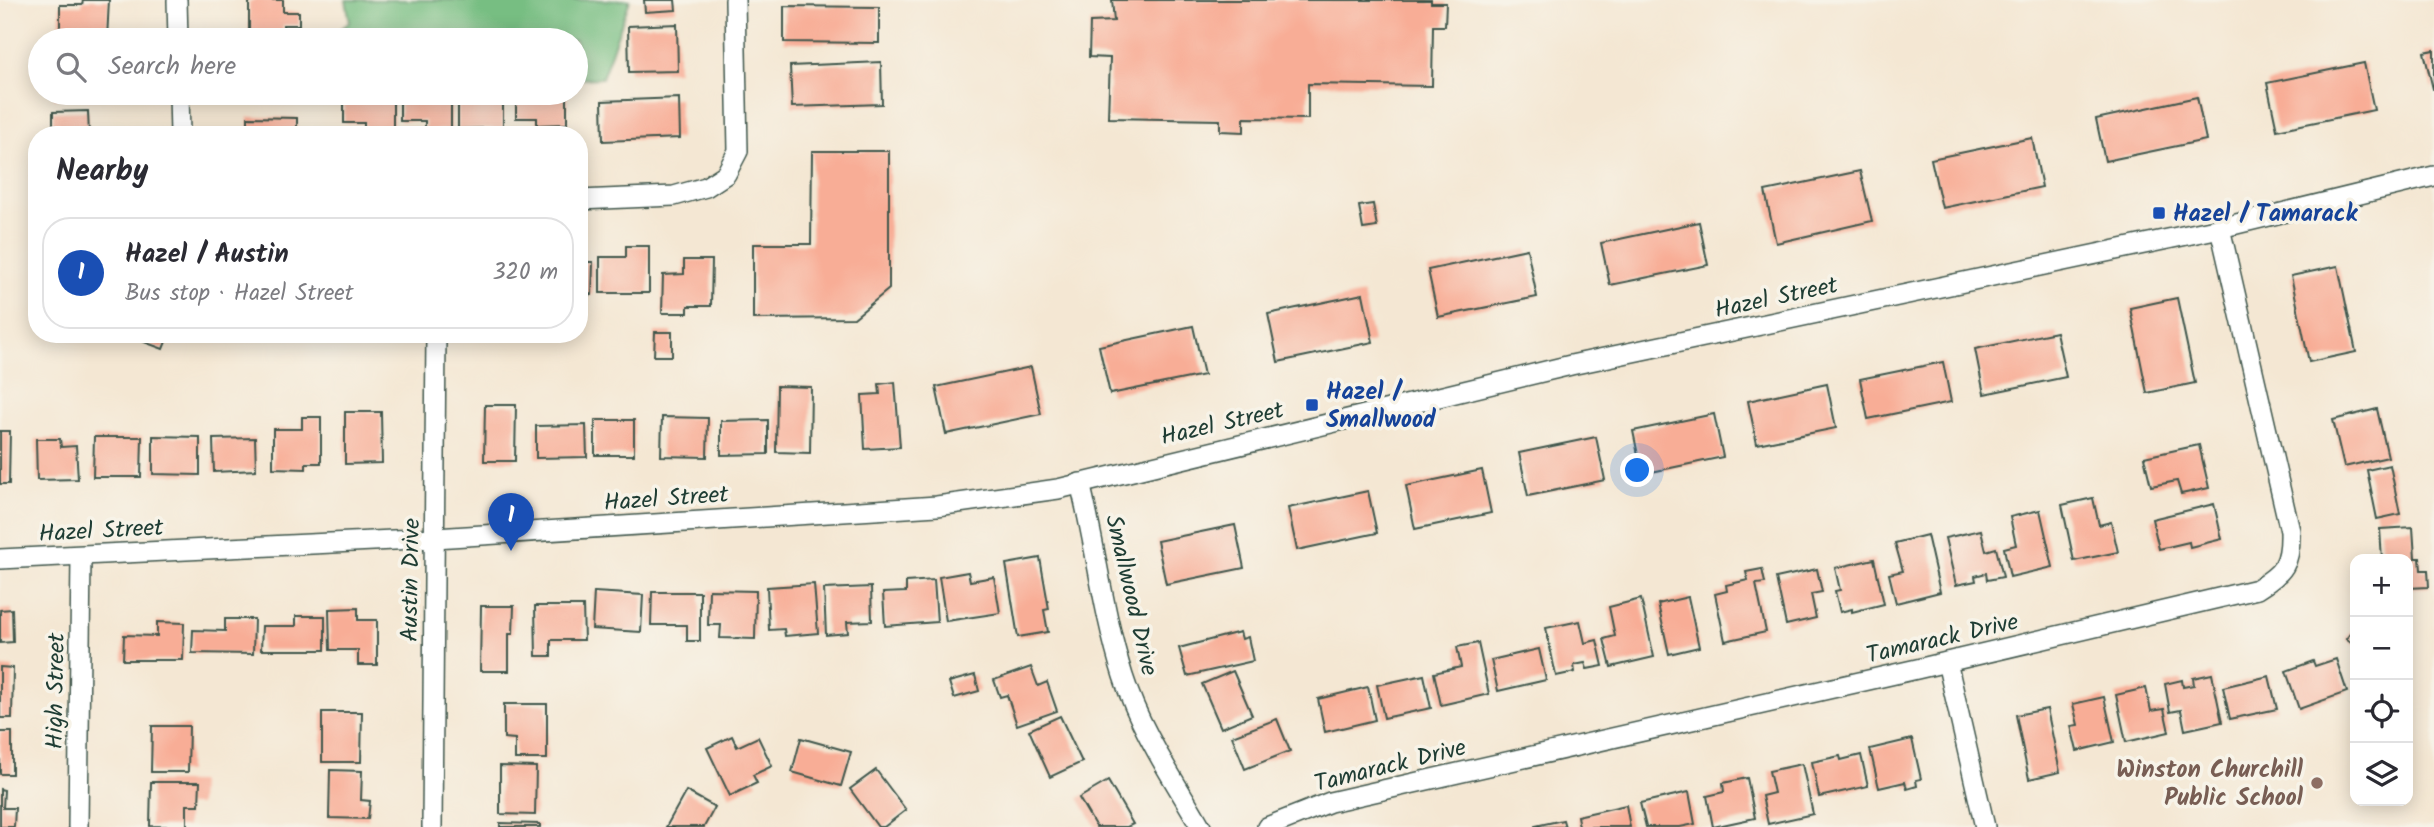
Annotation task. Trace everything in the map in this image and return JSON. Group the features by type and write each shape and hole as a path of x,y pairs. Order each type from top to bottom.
{"street":[{"path":"177,0 178,28"},
{"path":"588,200 674,196 706,187 726,174 738,150 735,0"},
{"path":"179,105 180,126"},
{"name":"Hazel Street","path":"0,559 435,538 937,506 1058,489 1571,365 2220,228 2434,176"},
{"name":"Tamarack Drive","path":"1267,827 1330,802 2257,589 2281,572 2289,558 2290,531 2220,228"},
{"name":"Austin Drive","path":"432,827 436,343"},
{"name":"Smallwood Drive","path":"1080,483 1124,679 1149,738 1201,827"},
{"name":"High Street","path":"78,827 81,556"},
{"path":"1947,662 1985,827"}],"green space":[{"path":"346,0 630,0 602,78 588,79 588,28 342,28 350,22"}],"building":[{"path":"83,0 109,0 108,28 60,28 60,5 82,5"},
{"path":"283,0 283,12 299,12 299,25 249,28 249,2"},
{"path":"644,0 675,0 676,10 645,12"},
{"path":"1112,0 1431,0 1431,3 1446,3 1445,26 1433,26 1432,86 1308,84 1308,119 1244,118 1244,132 1220,131 1220,120 1108,118 1110,58 1089,57 1090,22 1114,21"},
{"path":"784,6 879,7 879,43 784,42"},
{"path":"677,24 678,71 629,72 628,26"},
{"path":"2434,50 2434,89 2433,89 2424,52"},
{"path":"881,62 882,104 792,107 790,66"},
{"path":"2364,63 2374,110 2277,130 2267,83"},
{"path":"2197,97 2206,140 2105,161 2096,119"},
{"path":"679,98 680,138 603,141 602,101"},
{"path":"344,105 393,105 393,126 344,123"},
{"path":"400,105 451,105 451,126 425,126 425,121 400,121"},
{"path":"458,105 503,105 503,126 458,126"},
{"path":"516,105 567,105 567,124 537,125 537,118 516,118"},
{"path":"88,111 89,126 53,126 53,112"},
{"path":"248,117 297,118 297,126 248,126"},
{"path":"2032,138 2042,187 1942,208 1931,159"},
{"path":"812,151 889,151 889,289 854,318 753,319 753,244 811,244"},
{"path":"1860,171 1872,221 1776,243 1765,191"},
{"path":"1373,204 1377,227 1363,229 1359,206"},
{"path":"1699,222 1708,265 1610,285 1601,243"},
{"path":"626,246 649,246 649,293 600,293 600,257 626,257"},
{"path":"1527,249 1537,297 1438,317 1428,270"},
{"path":"684,260 712,260 711,306 688,306 688,313 662,313 663,275 684,274"},
{"path":"588,262 593,262 592,295 588,295"},
{"path":"2338,266 2356,352 2309,362 2291,276"},
{"path":"1363,294 1373,342 1278,362 1268,314"},
{"path":"2177,298 2195,383 2147,393 2130,308"},
{"path":"1193,326 1204,375 1110,394 1099,346"},
{"path":"655,332 672,332 672,356 654,356"},
{"path":"2056,332 2066,377 1984,394 1975,349"},
{"path":"147,343 165,343 163,349"},
{"path":"1943,362 1951,402 1868,419 1860,379"},
{"path":"1031,367 1041,414 946,434 936,387"},
{"path":"895,382 900,447 865,449 862,395 880,394 879,384"},
{"path":"1827,384 1836,428 1757,444 1748,401"},
{"path":"777,386 811,387 810,453 776,452"},
{"path":"485,405 516,405 515,461 484,461"},
{"path":"2377,409 2388,457 2344,467 2333,420"},
{"path":"345,412 381,412 382,463 345,464"},
{"path":"1714,414 1723,457 1642,474 1633,431"},
{"path":"302,417 321,417 321,463 306,463 306,469 273,468 273,429 302,429"},
{"path":"662,417 708,418 707,457 661,456"},
{"path":"595,420 634,420 634,455 595,455"},
{"path":"768,420 768,454 721,455 721,421"},
{"path":"586,425 587,457 536,458 536,426"},
{"path":"0,431 10,431 9,484 0,484"},
{"path":"153,436 200,437 200,475 153,474"},
{"path":"94,437 142,437 141,477 93,477"},
{"path":"1596,437 1605,480 1528,496 1519,453"},
{"path":"255,438 256,470 214,472 213,439"},
{"path":"36,439 60,439 61,447 76,446 78,479 37,480"},
{"path":"2199,445 2209,488 2181,494 2177,481 2151,486 2144,457"},
{"path":"2390,465 2400,514 2377,519 2367,470"},
{"path":"1482,470 1491,513 1415,529 1406,486"},
{"path":"1368,491 1377,533 1297,550 1288,508"},
{"path":"2093,498 2099,525 2111,522 2118,552 2074,561 2062,505"},
{"path":"2214,504 2222,539 2190,547 2189,542 2159,549 2152,519"},
{"path":"2040,510 2053,567 2010,577 2004,548 2016,545 2010,517"},
{"path":"1235,525 1244,568 1166,584 1157,541"},
{"path":"2413,527 2415,558 2420,558 2421,570 2428,570 2429,587 2413,588 2413,554 2382,554 2380,529"},
{"path":"1981,530 1986,551 1996,548 2003,577 1987,580 1986,573 1975,576 1976,581 1956,585 1945,538"},
{"path":"1927,535 1940,592 1896,603 1889,574 1903,571 1895,543"},
{"path":"1040,558 1049,609 1044,610 1048,632 1018,637 1006,564"},
{"path":"1874,559 1884,604 1852,612 1852,609 1840,612 1835,591 1840,590 1835,568"},
{"path":"1762,569 1765,583 1756,584 1766,632 1725,641 1715,594 1727,591 1726,585 1748,580 1746,572"},
{"path":"1817,569 1822,592 1811,594 1816,618 1786,625 1776,578"},
{"path":"968,572 970,581 994,577 1000,613 946,621 939,577"},
{"path":"934,580 937,622 885,626 883,593 906,592 906,582"},
{"path":"814,584 818,633 785,636 784,629 769,630 767,587"},
{"path":"871,587 872,621 847,622 848,633 826,635 824,589"},
{"path":"709,590 756,591 755,639 720,638 721,625 708,625"},
{"path":"594,592 643,595 641,632 592,629"},
{"path":"652,592 700,592 700,641 687,641 687,625 651,625"},
{"path":"1688,597 1699,647 1669,654 1658,604"},
{"path":"1641,599 1654,657 1611,667 1604,639 1615,636 1609,607"},
{"path":"481,606 514,606 513,634 509,634 509,671 480,671"},
{"path":"535,606 583,606 584,640 551,640 551,656 536,656"},
{"path":"358,608 358,620 377,620 377,665 358,665 358,650 330,650 329,609"},
{"path":"12,609 13,642 0,643 0,610"},
{"path":"296,616 325,616 325,650 261,650 262,626 296,626"},
{"path":"225,619 254,619 253,654 192,653 193,630 225,631"},
{"path":"1580,621 1585,643 1597,640 1603,666 1587,669 1585,663 1574,665 1575,672 1556,676 1546,628"},
{"path":"157,622 184,623 183,660 123,660 124,635 157,636"},
{"path":"1240,632 1242,639 1248,637 1253,661 1187,676 1179,648"},
{"path":"1478,643 1489,694 1441,705 1434,673 1461,667 1457,647"},
{"path":"1539,649 1546,680 1498,691 1491,660"},
{"path":"2336,659 2347,692 2299,709 2286,671 2313,661 2315,666"},
{"path":"0,667 13,668 12,718 0,718"},
{"path":"1031,667 1038,686 1047,682 1057,711 1017,725 1007,695 1000,697 994,680"},
{"path":"1233,671 1252,715 1221,728 1202,684"},
{"path":"2212,674 2222,722 2185,730 2181,710 2170,712 2165,684 2182,680 2183,687 2194,685 2193,678"},
{"path":"975,675 979,691 954,698 949,682"},
{"path":"1424,675 1431,708 1384,718 1377,685"},
{"path":"2269,676 2277,709 2230,719 2223,687"},
{"path":"1368,687 1375,720 1325,732 1318,699"},
{"path":"2146,688 2151,711 2164,709 2169,732 2126,742 2116,695"},
{"path":"2104,697 2114,742 2077,751 2071,726 2078,725 2073,704"},
{"path":"504,704 547,704 547,759 515,759 515,739 504,738"},
{"path":"2047,709 2060,772 2029,779 2016,715"},
{"path":"322,712 362,712 361,762 322,762"},
{"path":"1060,716 1082,762 1050,777 1029,730"},
{"path":"1277,719 1290,751 1245,769 1232,736"},
{"path":"152,726 189,726 188,772 151,772"},
{"path":"0,732 12,732 12,774 0,774"},
{"path":"732,736 737,747 758,737 772,766 753,775 757,783 730,796 707,748"},
{"path":"801,738 851,752 841,786 792,772"},
{"path":"1912,739 1921,779 1916,780 1917,786 1907,789 1905,782 1879,788 1870,749"},
{"path":"1861,755 1868,786 1819,797 1812,762 1840,756 1841,760"},
{"path":"1802,764 1813,814 1768,824 1762,796 1774,793 1769,771"},
{"path":"500,766 536,767 535,815 500,814"},
{"path":"330,770 362,771 361,800 370,801 368,819 329,818"},
{"path":"876,770 906,810 884,827 878,827 850,789"},
{"path":"1747,778 1755,818 1713,827 1707,796 1724,792 1723,783"},
{"path":"1108,781 1133,824 1127,827 1096,827 1079,798"},
{"path":"151,782 200,782 199,805 187,805 187,827 150,826"},
{"path":"0,789 4,790 3,808 15,808 14,827 0,827"},
{"path":"686,791 715,807 704,827 666,827"},
{"path":"1689,792 1695,824 1646,827 1640,803"},
{"path":"1626,805 1630,827 1579,827 1577,816"},
{"path":"1563,820 1565,827 1535,827 1535,826"},
{"path":"500,823 540,824 540,827 500,827"}],"place":[{"name":"Hazel / Tamarack","path":"2159,213"},
{"name":"Hazel / Smallwood","path":"1312,405"},
{"name":"Hazel / Austin","path":"511,551"},
{"name":"Winston Churchill Public School","path":"2317,783"}]}
